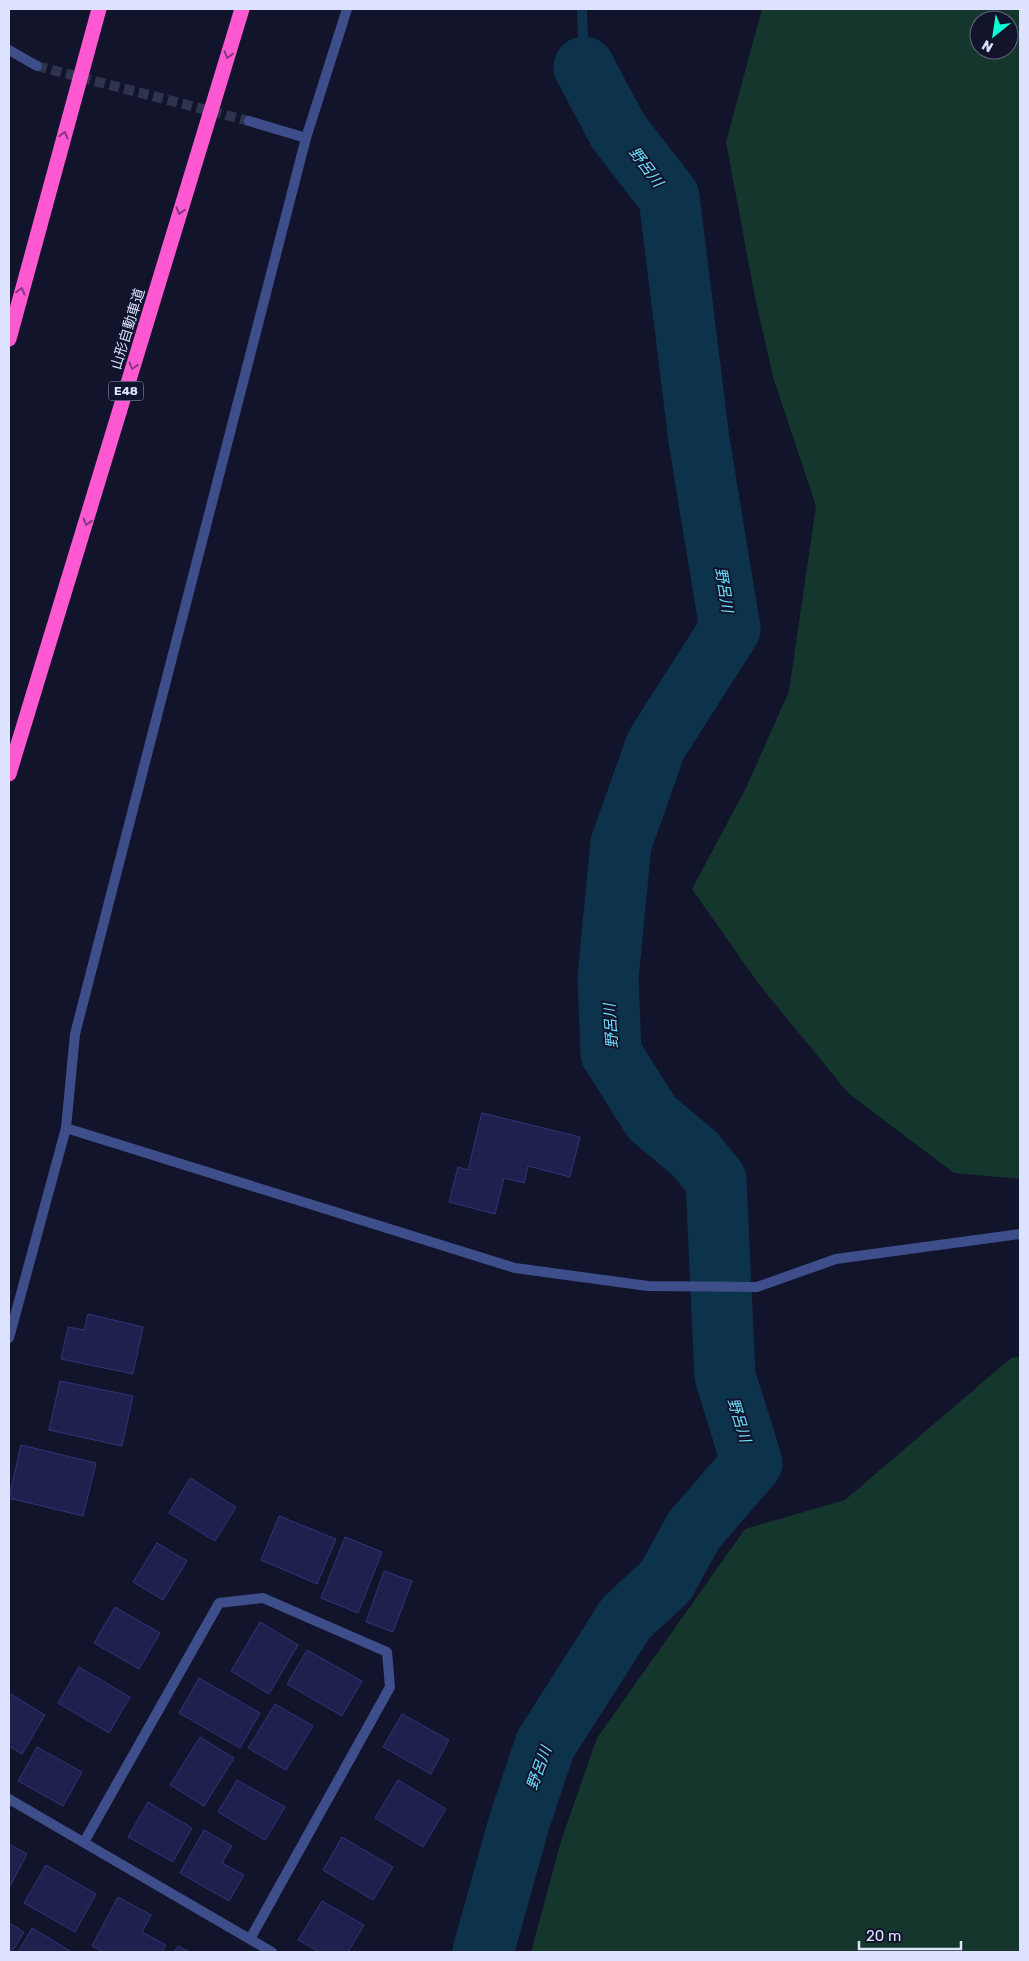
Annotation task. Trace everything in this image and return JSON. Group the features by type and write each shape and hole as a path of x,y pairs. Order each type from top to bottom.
{"highway":[{"path":"9,338 99,9"},
{"name":"山形自動車道","path":"9,774 242,9"}],"street":[{"path":"9,1338 66,1128 75,1034 306,138 347,9"},
{"path":"9,50 37,66"},
{"path":"249,120 306,138"},
{"path":"66,1128 515,1268 648,1286 757,1288 836,1259 1020,1234"},
{"path":"84,1842 218,1602 264,1598 386,1652 390,1687 250,1939"},
{"path":"9,1799 272,1952"}],"green space":[{"path":"762,9 1020,9 1020,1179 954,1173 848,1093 758,983 692,889 746,788 789,691 816,506 773,377 755,297 726,142"},
{"path":"1020,1356 1020,1952 531,1952 561,1841 597,1738 745,1529 845,1500 1011,1358"}],"building":[{"path":"482,1113 580,1137 570,1177 528,1166 524,1183 504,1178 495,1214 449,1202 458,1167 468,1170"},
{"path":"88,1314 143,1327 133,1374 61,1359 68,1327 84,1330"},
{"path":"60,1381 133,1396 122,1446 49,1430"},
{"path":"21,1445 96,1463 83,1516 9,1498"},
{"path":"190,1478 236,1507 215,1541 169,1513"},
{"path":"279,1516 336,1539 317,1584 261,1560"},
{"path":"345,1537 382,1552 358,1613 321,1598"},
{"path":"157,1543 187,1561 163,1600 133,1582"},
{"path":"384,1571 412,1581 393,1632 366,1622"},
{"path":"115,1607 160,1633 139,1669 94,1643"},
{"path":"260,1622 298,1645 269,1694 231,1671"},
{"path":"307,1650 362,1681 342,1716 287,1684"},
{"path":"79,1667 130,1697 109,1733 58,1703"},
{"path":"199,1678 260,1713 240,1748 179,1713"},
{"path":"9,1693 45,1715 22,1754 9,1746"},
{"path":"275,1704 313,1726 286,1770 248,1748"},
{"path":"402,1714 449,1740 431,1774 383,1747"},
{"path":"200,1737 234,1758 204,1806 170,1785"},
{"path":"37,1747 82,1772 63,1806 18,1781"},
{"path":"237,1780 285,1807 265,1840 218,1812"},
{"path":"398,1780 446,1809 423,1847 375,1818"},
{"path":"148,1802 192,1828 173,1862 128,1837"},
{"path":"204,1830 232,1846 222,1863 244,1875 229,1901 180,1873"},
{"path":"342,1837 393,1867 373,1900 323,1870"},
{"path":"9,1844 27,1854 9,1888"},
{"path":"46,1865 96,1894 75,1932 24,1903"},
{"path":"118,1897 151,1915 142,1932 166,1945 162,1952 103,1952 92,1946"},
{"path":"322,1901 364,1925 348,1952 319,1952 298,1940"},
{"path":"9,1923 24,1932 12,1952 9,1952"},
{"path":"32,1928 72,1952 18,1952"},
{"path":"178,1946 190,1952 174,1952"}],"waterway":[{"path":"582,9 584,67"},
{"name":"野呂川","path":"483,1952 519,1823 545,1745 626,1618 666,1581 694,1530 752,1463 725,1376 716,1180 695,1154 652,1118 611,1053 608,977 621,844 656,745 730,629 699,440 669,197 618,131 584,67"}],"tunnel":[{"path":"37,66 249,121"}]}
